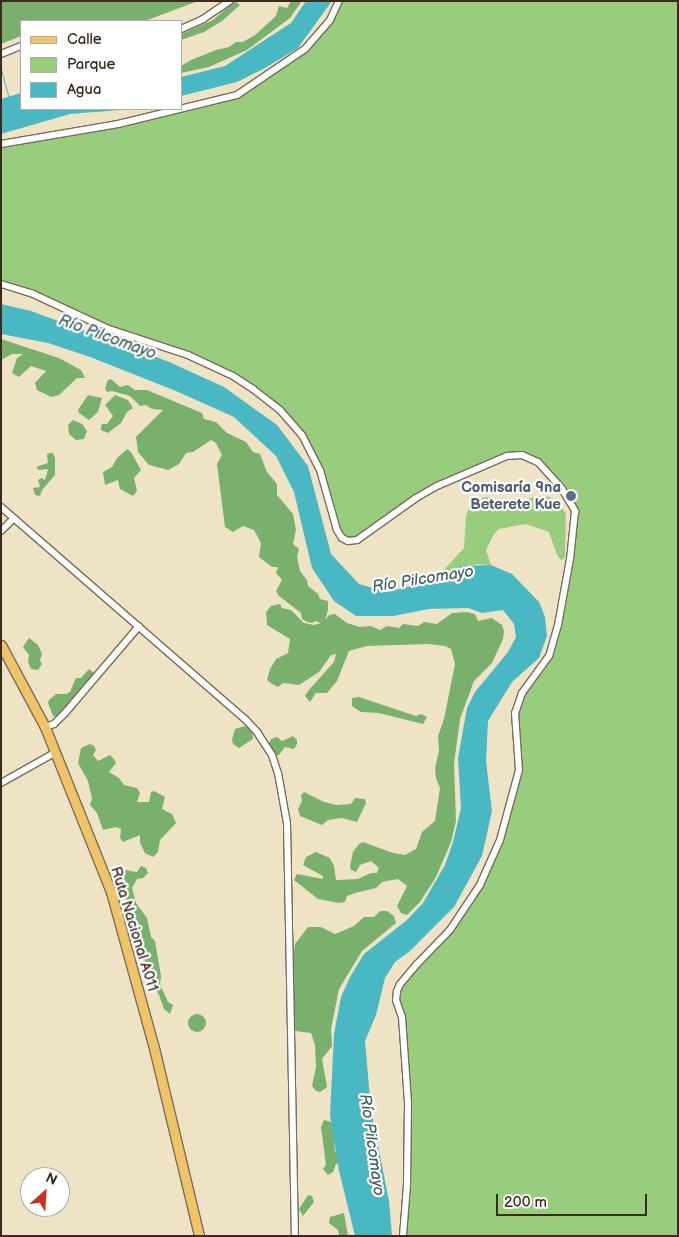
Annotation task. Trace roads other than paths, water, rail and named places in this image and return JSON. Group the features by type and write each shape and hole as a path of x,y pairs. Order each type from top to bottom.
{"main road":[{"name":"Ruta Nacional A011","path":"1,645 45,727 111,892 154,1048 199,1236"}],"street":[{"path":"182,29 203,19 230,1"},
{"path":"182,108 237,94 305,48 330,20 340,1"},
{"path":"1,54 20,46"},
{"path":"1,144 118,124 174,110"},
{"path":"1,284 38,296 106,328 188,355 233,376 253,389 280,410 302,435 320,470 337,530 342,538 348,541 357,540 416,498 437,486 508,456 522,455 538,462 562,489 575,511 570,559 554,640 549,656 522,693 515,713 519,770 500,840 480,885 450,930 417,964 400,984 397,991 396,1000 402,1017 408,1102 407,1185 403,1236"},
{"path":"1,507 246,719 266,745 278,773 287,823 295,1236"},
{"path":"1,531 14,518"},
{"path":"45,727 54,724 65,713 139,626"},
{"path":"1,783 56,752"}],"water":[{"path":"306,1 332,1 298,48 237,82 182,96 182,77 225,66 291,23"},
{"path":"20,93 20,110 120,110 70,114 1,134 1,99"},
{"name":"Río Pilcomayo","path":"1,304 31,311 167,361 224,387 277,425 308,466 331,554 359,584 387,592 415,585 461,566 491,565 512,574 539,602 545,617 547,636 539,658 512,682 488,721 486,761 492,811 482,856 454,907 410,951 395,962 385,978 376,1015 365,1041 371,1110 389,1201 392,1236 355,1236 339,1171 330,1115 334,1034 341,997 364,954 407,920 423,903 445,865 461,808 458,758 467,708 475,692 508,652 516,637 514,624 503,610 482,613 468,608 429,609 393,616 356,616 334,601 312,568 294,492 276,456 234,417 176,391 90,357 48,343 1,334"}],"waterway":[{"path":"1,69 8,96"}],"place":[{"name":"Comisaría 9na Beterete Kue","path":"571,496"}]}
